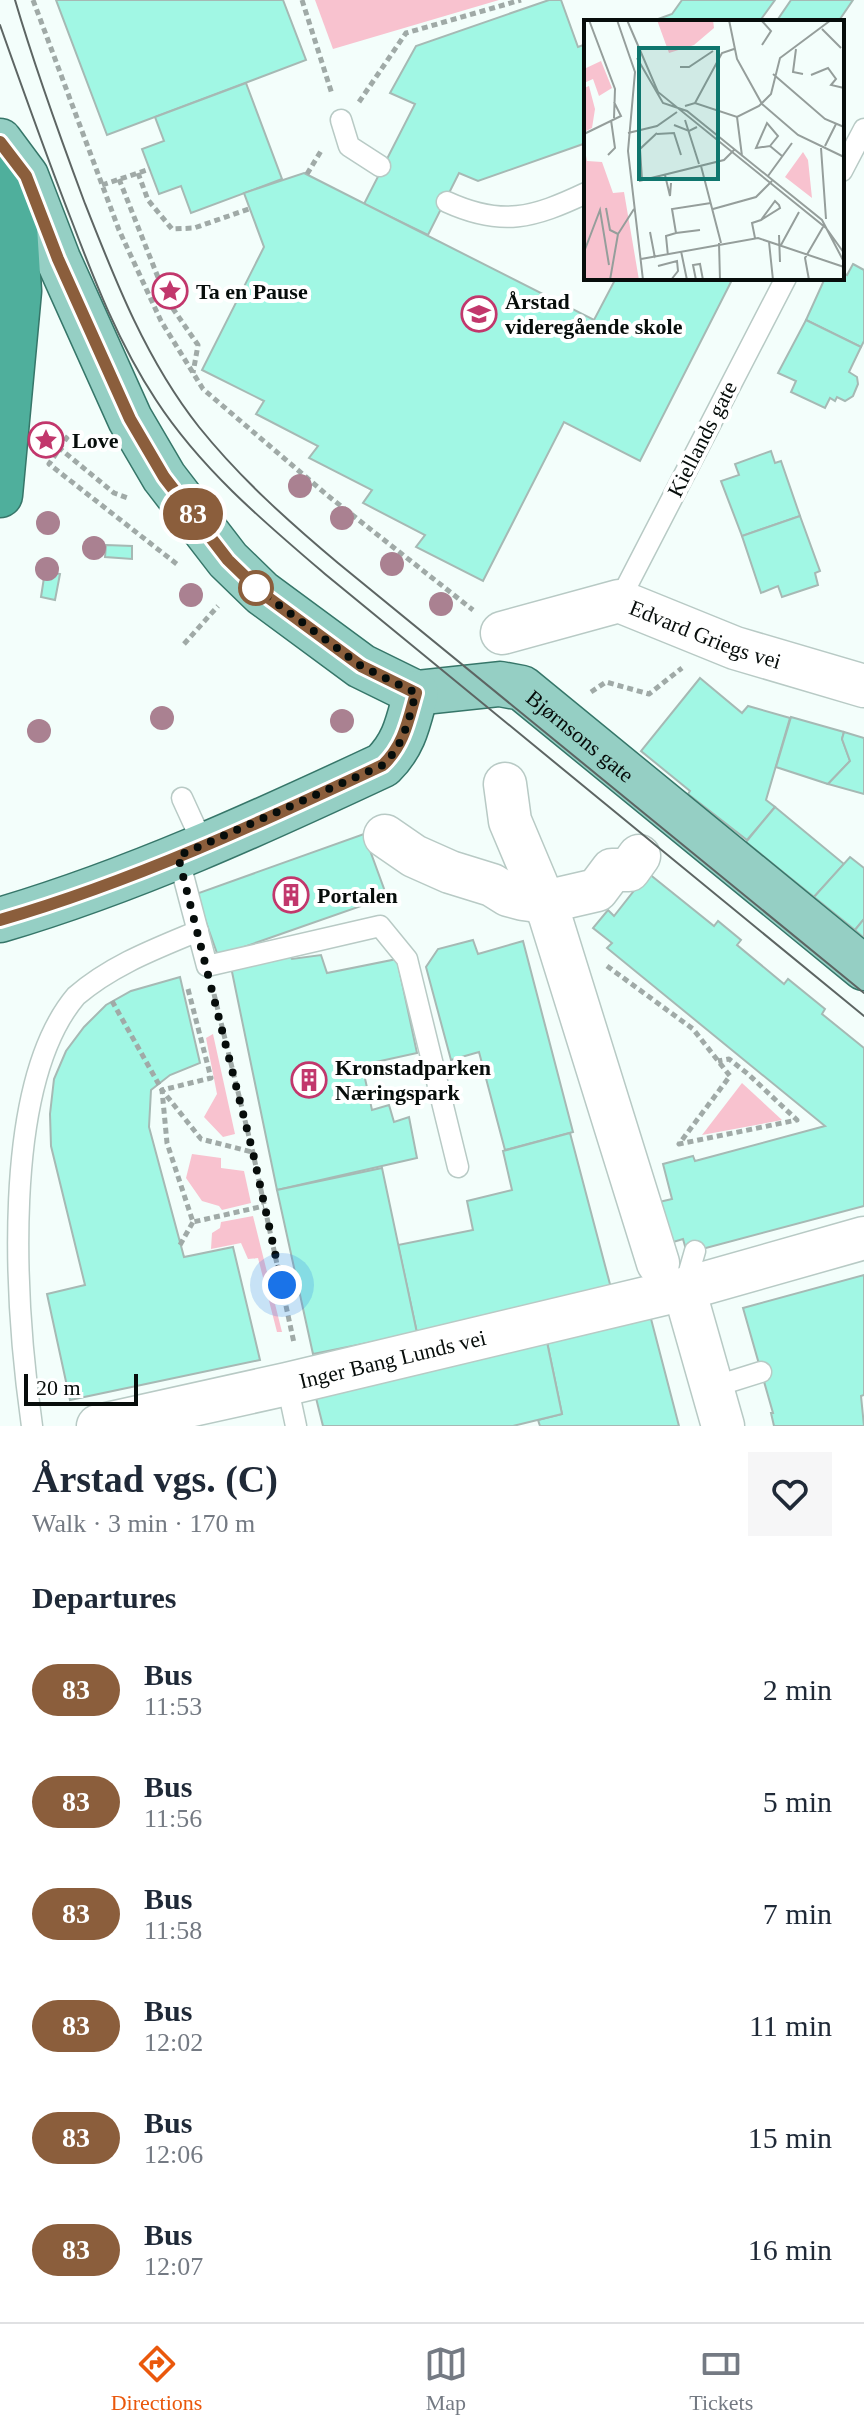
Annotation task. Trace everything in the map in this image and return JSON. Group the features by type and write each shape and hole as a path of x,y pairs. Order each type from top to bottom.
{"highway":[{"path":"0,176 15,227 19,291 0,495"}],"main road":[{"path":"0,141 26,176 58,259 130,419 164,477 228,560 262,593 361,666 416,693 404,739 397,752 383,765 191,851 50,906 0,920"},
{"name":"Bjørnsons gate","path":"416,693 500,684 522,688 864,968"}],"street":[{"name":"Edvard Griegs vei","path":"502,633 619,601 735,648 864,686"},
{"path":"505,784 510,821 545,902 679,1268 718,1406"},
{"path":"385,836 414,856 450,872 492,885 508,895 545,902 597,890 612,870 629,870 639,856"},
{"name":"Inger Bang Lunds vei","path":"98,1426 291,1367 679,1268 864,1238"}],"lane":[{"path":"341,120 349,146 380,166"},
{"path":"844,167 864,129"},
{"path":"447,202 469,212 510,219 553,209 584,194"},
{"name":"Kiellands gate","path":"619,601 785,280"},
{"path":"182,798 191,851 198,931 207,966 380,926 407,959 458,1167"},
{"path":"32,1426 14,1300 7,1180 17,1100 43,1036 74,997 123,962 198,931"},
{"path":"291,1367 296,1426"},
{"path":"718,1406 761,1372"}],"path":[{"path":"33,0 119,230 161,321 203,389 327,495 502,633"},
{"path":"302,0 341,120 355,109 406,33 521,0"},
{"path":"102,185 150,169"},
{"path":"138,173 148,200 172,229 194,228 249,209"},
{"path":"119,179 167,300 198,345 193,373"},
{"path":"162,307 167,300"},
{"path":"68,436 49,464 179,566"},
{"path":"58,447 114,493"},
{"path":"184,644 226,597"},
{"path":"565,962 600,961 693,1029 718,1061 730,1076 679,1144 797,1120 729,1059 718,1061"},
{"path":"207,966 253,1153 291,1367"},
{"path":"162,1090 211,1078 187,983"},
{"path":"109,995 162,1090 201,1139 253,1153"},
{"path":"162,1090 167,1143 193,1222 180,1245"},
{"path":"193,1222 264,1206"}],"shaded area":[{"path":"315,0 499,0 333,49"},
{"path":"213,1034 235,1134 223,1137 204,1117 217,1094 206,1038"},
{"path":"742,1083 782,1120 702,1135"},
{"path":"192,1154 221,1158 221,1168 244,1171 251,1203 222,1210 219,1206 202,1201 186,1178"},
{"path":"253,1216 282,1332 277,1332 258,1258 248,1259 241,1243 211,1249 212,1233 220,1228 221,1222"}],"building":[{"path":"56,0 283,0 306,60 107,135"},
{"path":"549,0 561,0 578,47 584,45 584,144 478,181 459,173 428,235 364,204 415,104 390,93 416,46"},
{"path":"682,0 775,0 760,20 656,20 672,14"},
{"path":"791,0 853,0 839,20 777,20"},
{"path":"246,83 282,179 191,213 181,186 159,194 142,149 164,141 155,117"},
{"path":"304,173 594,320 615,280 732,280 640,461 564,422 483,581 416,547 425,535 363,503 372,490 309,458 318,446 256,414 264,401 202,370 264,247 244,193"},
{"path":"853,264 864,270 864,341 861,347 806,320 824,280 844,280 844,273 847,275"},
{"path":"806,320 861,347 849,372 857,377 858,384 853,396 845,401 830,398 825,408 791,392 796,381 778,373"},
{"path":"771,451 775,463 781,461 800,516 742,536 721,481 739,475 735,464"},
{"path":"800,516 820,571 815,573 818,585 782,597 778,586 761,593 742,536"},
{"path":"106,545 132,546 132,559 105,557"},
{"path":"45,571 60,574 55,600 41,597"},
{"path":"700,678 742,713 748,706 790,718 766,800 775,807 747,840 688,794 690,791 641,751"},
{"path":"791,717 844,732 842,739 850,761 828,784 776,767"},
{"path":"844,732 864,738 864,794 828,784 850,761 842,739"},
{"path":"775,807 844,864 814,897 746,842"},
{"name":"Portalen","path":"364,834 387,897 218,956 196,894"},
{"path":"850,857 864,868 864,919 855,930 814,897"},
{"path":"648,873 714,926 718,921 741,940 737,945 784,984 788,979 825,1009 822,1014 864,1048 864,1206 687,1253 683,1239 670,1243 659,1202 672,1199 663,1164 693,1156 695,1161 825,1126 607,948 612,943 593,928 608,910 614,916"},
{"path":"864,919 864,938 855,930"},
{"path":"473,940 478,954 523,941 573,1132 505,1150 479,1052 451,1060 426,967 438,949"},
{"name":"Kronstadparken Næringspark","path":"289,952 292,959 321,955 327,973 397,959 417,1053 362,1065 372,1110 389,1105 394,1122 409,1117 417,1158 277,1190 231,967"},
{"path":"180,977 200,1063 170,1075 151,1090 149,1127 184,1257 233,1247 260,1360 70,1400 47,1294 85,1285 51,1146 50,1114 54,1079 66,1051 106,1005 131,991"},
{"path":"570,1133 611,1288 417,1333 398,1245 473,1230 467,1201 512,1190 503,1151"},
{"path":"382,1168 417,1333 313,1354 277,1190"},
{"path":"864,1275 864,1395 861,1396 864,1426 774,1426 743,1308"},
{"path":"650,1315 679,1426 540,1426 538,1420 562,1414 547,1342"},
{"path":"547,1342 562,1414 513,1426 323,1426 316,1398"}],"tram line":[{"path":"15,0 65,151 120,290 163,375 215,446 265,498 338,563 864,993"},
{"path":"0,25 89,266 130,357 174,425 213,472 325,574 864,1016"}],"bus line":[{"name":"83","path":"0,142 26,176 58,259 130,419 164,477 228,560 262,593 361,666 416,693 404,739 397,752 383,765 204,846 50,906 0,920"}],"place":[{"name":"Ta en Pause","path":"170,291"},
{"name":"Årstad videregående skole","path":"479,314"},
{"name":"Love","path":"46,440"},
{"name":"Portalen","path":"291,895"},
{"name":"Kronstadparken Næringspark","path":"309,1080"}],"route":[{"path":"256,588 361,666 416,693 404,739 397,752 383,765 178,856 253,1153 282,1285"}]}
